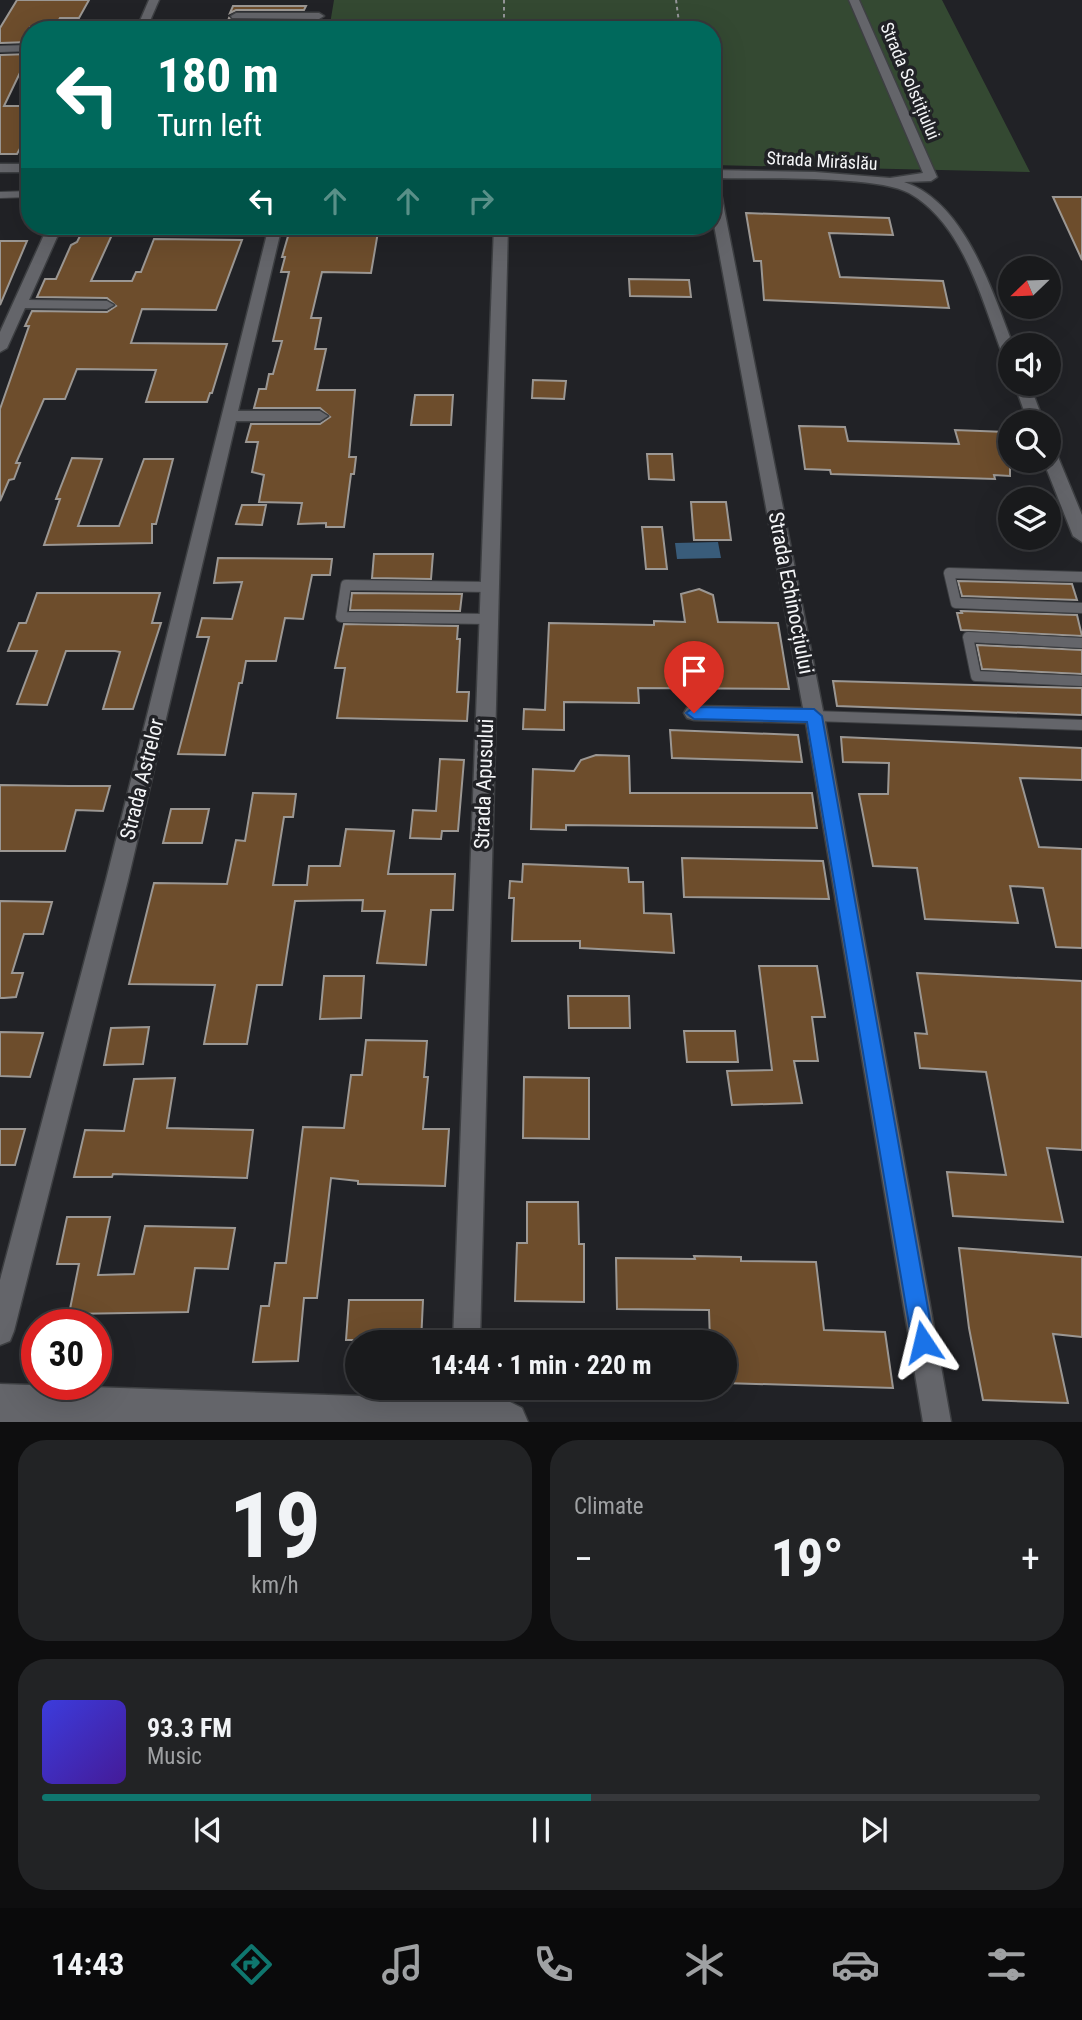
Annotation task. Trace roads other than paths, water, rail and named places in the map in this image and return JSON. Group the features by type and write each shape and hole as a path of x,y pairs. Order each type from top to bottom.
{"street":[{"path":"145,21 154,0"},
{"name":"Strada Solstițiului","path":"854,0 930,177"},
{"path":"236,16 320,12 318,21"},
{"path":"0,169 21,168"},
{"name":"Strada Mirăslău","path":"721,176 814,176 890,181 930,177"},
{"path":"890,181 915,191 951,228 976,270 1001,333"},
{"name":"Strada Echinocțiului","path":"721,224 814,716 937,1422"},
{"path":"0,348 51,235"},
{"name":"Strada Astrelor","path":"0,1331 117,880 273,235"},
{"name":"Strada Apusului","path":"466,1330 501,235"},
{"path":"20,304 107,305"},
{"path":"231,416 320,416"},
{"path":"1056,473 1082,536"},
{"path":"694,713 814,716"},
{"path":"0,1404 465,1404 508,1422"}],"lane":[{"path":"0,49 21,48"},
{"path":"0,195 21,194"},
{"path":"1082,578 949,573 956,603 1082,608"},
{"path":"489,619 341,617 346,585 490,587"},
{"path":"1082,643 968,637 976,676 1082,681"},
{"path":"814,716 1082,725"}],"water":[{"path":"718,542 721,558 677,559 675,543"}]}
